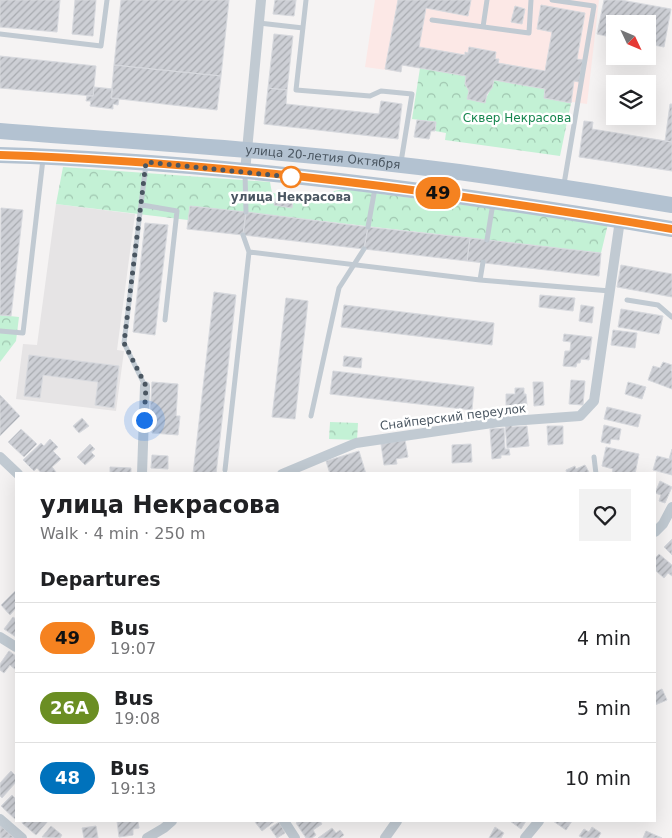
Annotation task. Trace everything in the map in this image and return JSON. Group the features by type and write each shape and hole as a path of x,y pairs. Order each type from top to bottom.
{"main road":[{"name":"улица 20-летия Октября","path":"0,131 248,150 401,165 564,187 672,205"},
{"name":"улица 20-летия Октября","path":"0,155 146,162 376,185 494,200 672,229"}],"street":[{"path":"245,172 261,0"},
{"name":"Снайперский переулок","path":"287,472 356,443 499,422 580,416 594,401 620,220"},
{"path":"142,472 146,386"},
{"path":"0,457 16,472"},
{"path":"656,531 672,506"},
{"path":"0,637 15,646"},
{"path":"0,819 22,838"},
{"path":"147,838 171,822"},
{"path":"285,822 295,838"},
{"path":"385,838 396,822"},
{"path":"524,838 538,822"}],"lane":[{"path":"0,34 101,46 107,0"},
{"path":"306,0 296,90 370,96 381,91 412,94 401,165"},
{"path":"483,27 487,0"},
{"path":"432,20 529,33 531,0"},
{"path":"552,0 594,6 564,187"},
{"path":"258,23 303,28"},
{"path":"0,331 24,334 44,156"},
{"path":"146,162 124,343 146,386"},
{"path":"245,172 246,212"},
{"path":"368,227 376,185"},
{"path":"487,240 494,200"},
{"path":"142,204 176,211 166,320"},
{"path":"225,470 250,252 243,235"},
{"path":"311,416 339,288 364,249"},
{"path":"250,252 480,280 610,291"},
{"path":"480,280 484,262"},
{"path":"627,300 658,305 672,317"},
{"path":"594,457 596,472"}],"shaded area":[{"path":"375,0 599,0 587,104 544,98 545,90 494,81 492,88 487,94 485,103 467,99 466,76 402,65 401,72 365,67"},
{"path":"56,204 135,214 117,350 124,351 116,411 16,399 23,344 37,345"}],"green space":[{"name":"Сквер Некрасова","path":"420,68 466,76 465,84 469,91 468,99 485,102 494,80 545,89 544,98 571,103 560,156 445,140 446,133 435,131 436,122 412,119"},
{"path":"63,167 270,182 272,193 328,200 334,191 344,189 608,224 601,253 190,206 188,220 56,204"},
{"path":"0,315 19,317 16,341 0,362"},
{"path":"330,422 358,423 357,440 329,439"}],"building":[{"path":"0,0 60,0 57,32 0,27"},
{"path":"75,0 96,0 93,36 72,34"},
{"path":"121,0 229,0 221,76 114,65"},
{"path":"275,0 296,0 294,16 273,14"},
{"path":"398,0 471,0 468,16 426,8 419,47 465,55 465,52 468,53 469,47 496,52 495,59 499,59 498,63 545,71 552,32 537,29 541,5 585,13 577,59 583,60 579,82 574,81 571,103 544,98 545,89 494,80 485,103 467,99 469,91 465,84 466,76 402,65 401,72 385,69"},
{"path":"604,0 621,0 671,9 664,47 656,46 656,15 606,15 606,36 597,34"},
{"path":"515,6 525,9 522,24 511,22"},
{"path":"274,34 293,36 287,90 268,88"},
{"path":"0,56 96,66 93,96 0,88"},
{"path":"114,65 221,76 217,110 111,98"},
{"path":"94,87 113,89 111,98 119,99 118,105 113,104 113,109 90,106 91,101 86,101 87,96 93,96"},
{"path":"268,88 287,90 286,104 379,114 381,101 402,104 398,139 264,124"},
{"path":"670,104 672,104 672,142 665,141"},
{"path":"417,120 436,122 435,131 431,131 429,139 414,137"},
{"path":"584,121 593,122 592,129 672,142 672,171 579,157"},
{"path":"275,198 293,200 292,208 274,205"},
{"path":"190,206 246,212 243,235 187,229"},
{"path":"1,208 23,210 11,316 0,315"},
{"path":"246,212 368,227 364,249 243,235"},
{"path":"145,223 168,225 155,335 133,332"},
{"path":"368,227 470,238 467,261 364,249"},
{"path":"470,238 601,253 599,276 467,261"},
{"path":"621,265 672,274 672,297 617,287"},
{"path":"214,292 236,295 216,472 193,472"},
{"path":"540,295 575,298 573,311 539,307"},
{"path":"286,298 308,301 295,419 272,417"},
{"path":"344,305 494,323 492,345 341,327"},
{"path":"581,305 594,307 592,323 579,321"},
{"path":"621,309 663,316 659,334 618,327"},
{"path":"613,330 637,333 635,348 611,345"},
{"path":"564,334 592,337 589,360 581,359 576,367 563,366 565,351 570,351 571,342 563,341"},
{"path":"29,355 119,366 114,408 95,405 98,382 43,375 40,398 24,396"},
{"path":"344,356 362,358 361,368 343,366"},
{"path":"663,362 672,365 672,389 648,380 653,366 660,368"},
{"path":"333,371 474,387 472,410 330,394"},
{"path":"571,380 585,381 583,405 569,404"},
{"path":"152,382 178,384 176,416 180,416 178,435 152,433 154,415 150,415"},
{"path":"533,382 543,382 544,405 534,406"},
{"path":"628,382 646,387 642,399 625,394"},
{"path":"515,388 524,388 527,406 506,407 506,394 515,394"},
{"path":"0,395 20,416 0,436"},
{"path":"607,407 641,415 638,427 604,419"},
{"path":"82,418 89,426 79,433 73,426"},
{"path":"512,423 512,427 527,426 529,446 507,448 505,424"},
{"path":"604,425 621,429 619,440 611,439 610,444 601,442"},
{"path":"547,426 563,426 563,444 548,445"},
{"path":"504,428 505,449 509,449 510,455 501,455 501,458 492,459 490,429"},
{"path":"21,429 37,444 24,457 8,442"},
{"path":"50,439 58,447 53,451 61,459 52,467 56,472 40,472 37,468 34,471 23,460 41,443 44,446"},
{"path":"405,440 408,457 396,459 397,464 384,465 381,444"},
{"path":"90,444 95,449 91,452 95,456 85,465 77,457"},
{"path":"471,444 472,462 452,463 452,445"},
{"path":"606,447 639,454 635,472 612,472 613,469 602,466"},
{"path":"672,449 672,475 653,470 657,456 669,459"},
{"path":"359,451 365,472 329,472 326,461"},
{"path":"152,455 168,456 168,469 151,468"},
{"path":"585,465 589,472 566,472 566,470 575,466 576,469"},
{"path":"110,467 131,468 131,472 110,472"},
{"path":"660,481 672,487 665,503 659,501 661,495 656,493"},
{"path":"672,539 672,555 664,547"},
{"path":"659,554 672,565 672,576 668,573 664,578 656,571 656,557"},
{"path":"15,591 15,609 10,615 1,605"},
{"path":"13,617 15,618 15,636 4,629"},
{"path":"9,651 15,655 15,669 10,665 4,673 0,670 0,664"},
{"path":"662,689 667,700 656,705 656,692"},
{"path":"11,771 15,775 15,783 2,798 0,796 0,783"},
{"path":"12,795 15,798 15,819 1,806"},
{"path":"22,822 47,822 36,835"},
{"path":"117,822 138,822 139,828 133,829 133,835 119,837"},
{"path":"255,822 274,822 262,831"},
{"path":"279,822 285,833 277,838 270,828"},
{"path":"321,822 322,824 313,830 316,835 312,838 306,838 296,823"},
{"path":"511,822 525,822 521,829"},
{"path":"554,822 571,822 566,830"},
{"path":"0,825 14,838 0,838"},
{"path":"51,826 62,835 60,838 42,837"},
{"path":"96,826 98,838 84,838 82,828"},
{"path":"495,827 504,833 501,838 489,838"},
{"path":"592,827 601,833 598,838 583,838 579,836 584,829 589,832"},
{"path":"332,828 336,833 340,830 344,835 340,838 318,838"},
{"path":"646,831 662,838 643,838"}],"bus line":[{"name":"49","path":"0,155 146,162 376,185 494,200 672,229"}],"place":[{"name":"улица Некрасова","path":"291,177"}],"route":[{"path":"144,420 146,386 124,343 146,162 291,177"}]}
